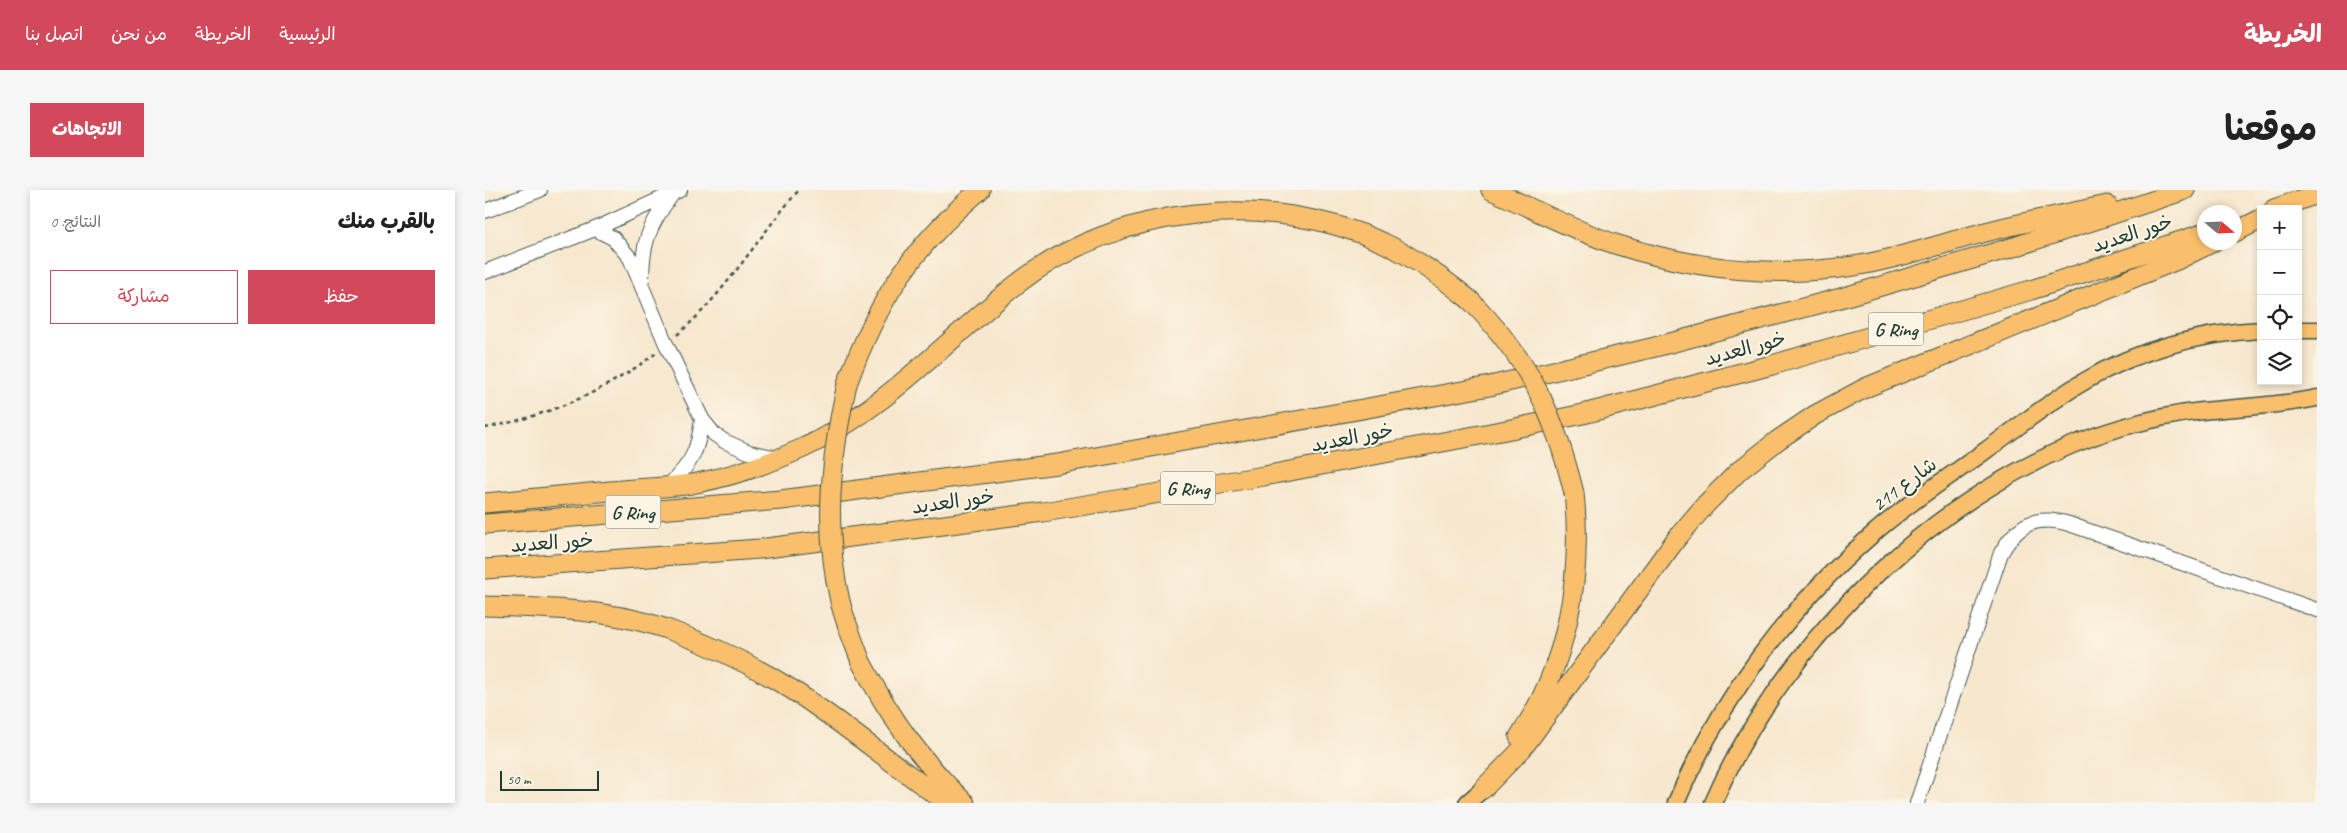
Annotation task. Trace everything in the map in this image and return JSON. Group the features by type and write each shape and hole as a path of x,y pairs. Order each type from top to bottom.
{"highway":[{"path":"965,803 925,761 899,728 861,662 840,601 833,558 831,514 833,455 847,384 873,322 896,281 918,250 952,214 980,190"},
{"path":"1491,190 1589,234 1644,252 1725,268 1778,271 1862,264 1984,232 2172,190"},
{"name":"خور العديد","path":"485,524 781,500 1047,466 1490,386 1655,347 1837,299 2017,246 2185,190"},
{"path":"2287,205 2317,194"},
{"path":"485,503 689,484 715,479 778,458 823,438 863,412 922,366 1018,284 1052,260 1090,241 1165,218 1206,212 1239,210 1278,213 1315,219 1351,230 1397,250 1443,278 1470,300 1508,342 1543,399 1565,457 1574,493 1578,544 1576,583 1563,639 1541,698 1522,731 1483,789"},
{"path":"2242,220 2257,214"},
{"path":"2242,228 2257,220"},
{"name":"خور العديد","path":"485,569 759,549 1043,512 1264,476 1506,430 1583,414 1772,365 2031,290 2197,235"},
{"path":"1483,789 1522,750 1677,538 1700,510 1740,470 1778,440 1815,415 1865,388 2177,260 2197,250"},
{"path":"485,606 537,607 589,612 624,618 671,630 748,664 792,689 947,803"}],"main road":[{"name":"شارع 211","path":"1676,803 1713,725 1754,665 1825,580 1850,554 1889,520 2055,400 2094,376 2134,357 2177,343 2257,330"},
{"path":"2302,330 2317,330"},
{"path":"1713,803 1742,744 1764,709 1803,654 1825,628 1871,580 1977,496 2056,453 2122,427 2176,415 2261,407 2317,398"},
{"path":"1467,803 1483,789"}],"street":[{"path":"485,211 540,190"},
{"path":"485,272 595,229 676,192"},
{"path":"641,286 644,244 658,213 676,192"},
{"path":"595,229 613,238 624,249 635,267 641,286 702,420 714,434 724,441 749,452 778,458"},
{"path":"669,485 691,461 697,450 702,420"},
{"path":"1917,803 2001,553 2008,541 2018,530 2034,522 2051,519 2069,524 2317,610"}]}
